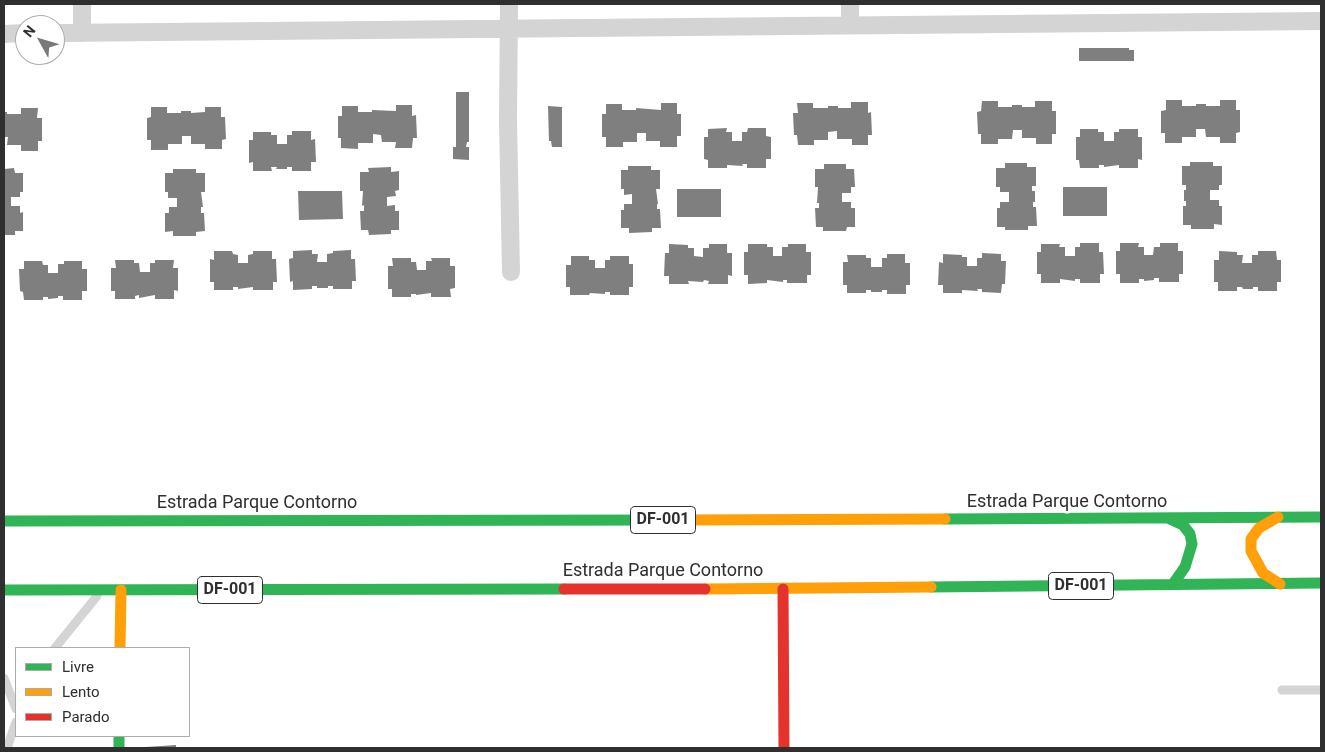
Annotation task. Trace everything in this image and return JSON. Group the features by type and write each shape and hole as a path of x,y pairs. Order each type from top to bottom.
{"main road":[{"path":"1278,517 1259,528 1251,539 1251,551 1263,573 1280,584"},
{"name":"Estrada Parque Contorno","path":"4,521 1170,519 1321,517"},
{"path":"1170,519 1183,525 1190,534 1192,544 1185,567 1173,584"},
{"name":"Estrada Parque Contorno","path":"4,590 783,589 1321,583"},
{"path":"783,589 784,748"},
{"path":"120,590 120,647"}],"street":[{"path":"82,4 82,33"},
{"path":"509,4 508,120 511,272"},
{"path":"850,4 850,25"},
{"path":"65,33 1321,21"}],"lane":[{"path":"56,647 101,590"},
{"path":"4,678 15,706"},
{"path":"1282,690 1321,690"},
{"path":"7,748 15,725"}],"building":[{"path":"1079,48 1129,48 1129,50 1134,50 1134,61 1079,61"},
{"path":"456,92 469,92 469,142 467,142 466,147 469,147 469,160 453,159 453,147 456,147"},
{"path":"1166,100 1182,100 1182,106 1206,104 1206,106 1220,106 1220,100 1236,100 1236,110 1240,110 1240,132 1236,133 1236,143 1220,143 1220,137 1206,137 1205,129 1196,129 1196,137 1182,137 1182,143 1165,143 1165,133 1161,133 1161,111 1166,110"},
{"path":"982,101 998,101 998,107 1022,105 1022,107 1035,107 1035,101 1052,101 1052,111 1056,111 1056,134 1052,134 1052,144 1036,144 1036,138 1022,138 1022,130 1013,130 1012,139 998,139 998,144 981,144 981,134 978,134 977,112 981,111"},
{"path":"851,102 868,102 868,113 871,112 872,135 868,135 868,145 852,145 852,139 837,139 837,131 828,132 828,140 814,140 814,145 798,145 797,135 794,135 793,113 798,113 797,103 813,103 813,108 838,106 838,108 851,108"},
{"path":"661,103 677,103 677,114 681,114 681,136 677,136 677,147 660,147 660,141 646,141 646,133 637,133 637,142 623,142 623,147 606,147 606,137 602,137 602,114 606,114 606,104 622,104 622,110 636,110 636,108 661,110"},
{"path":"396,105 412,105 412,116 416,115 417,138 413,138 412,148 395,148 396,142 382,142 381,135 373,134 373,143 358,143 358,149 341,148 341,138 338,138 338,116 342,116 342,106 358,106 358,112 372,112 372,110 396,111"},
{"path":"548,106 562,107 562,147 552,147 551,141 549,141"},
{"path":"151,107 167,107 167,113 191,111 191,113 205,112 205,107 221,107 221,117 225,117 226,139 222,140 222,149 205,149 205,144 191,144 191,136 182,136 182,144 168,144 168,150 151,150 151,140 147,140 147,118 151,117"},
{"path":"21,108 38,108 37,118 42,118 42,141 38,141 38,151 21,151 21,145 7,145 8,137 4,137 4,112 7,112 7,114 21,114"},
{"path":"727,128 726,132 732,132 732,141 742,141 742,132 747,132 748,128 766,128 766,136 771,137 771,159 766,159 766,168 747,168 747,164 742,164 743,166 727,165 727,168 708,168 708,160 704,159 704,137 708,137 708,129"},
{"path":"1080,129 1098,129 1098,132 1104,132 1104,141 1114,141 1114,132 1119,132 1119,129 1138,129 1138,137 1142,137 1142,160 1138,159 1138,168 1119,168 1119,165 1104,167 1104,165 1099,165 1099,168 1080,168 1079,160 1076,160 1076,137 1080,137"},
{"path":"292,131 311,131 311,140 315,139 316,162 311,162 311,171 292,171 292,167 276,169 277,167 271,167 272,171 253,171 253,162 249,163 249,140 253,140 253,132 271,132 271,135 277,135 277,144 287,144 287,135 292,135"},
{"path":"1190,162 1213,162 1213,166 1222,166 1222,185 1219,185 1219,190 1210,190 1210,200 1219,200 1219,206 1222,206 1222,225 1214,224 1214,229 1191,229 1191,225 1183,225 1183,206 1186,206 1184,190 1186,190 1186,185 1182,185 1182,166 1190,166"},
{"path":"1005,163 1027,163 1027,167 1036,167 1036,186 1032,186 1032,191 1035,191 1033,207 1036,207 1037,226 1028,226 1028,230 1005,230 1005,227 997,227 997,208 1000,208 1000,202 1009,202 1009,192 1000,192 1000,187 996,187 996,168 1005,168"},
{"path":"824,164 846,164 846,169 854,169 855,187 851,187 851,193 842,193 842,202 851,202 851,208 855,208 855,227 847,227 846,231 823,231 823,227 816,227 815,208 819,208 819,203 817,203 818,187 815,187 815,169 824,169"},
{"path":"628,166 651,166 651,170 660,170 660,189 656,189 657,209 660,209 661,228 652,228 652,232 629,233 629,228 621,228 621,210 624,210 624,204 632,204 632,194 624,195 624,189 621,189 621,170 628,170"},
{"path":"391,167 391,172 399,171 399,190 395,191 396,196 387,197 387,206 395,205 395,211 399,211 399,230 391,230 391,234 369,235 368,230 361,230 360,211 364,211 364,205 362,206 363,191 360,191 360,172 369,172 368,168"},
{"path":"14,168 15,173 23,173 23,192 20,192 20,197 11,197 11,206 20,206 20,213 23,212 23,231 15,231 15,235 4,235 4,169"},
{"path":"173,169 196,169 196,173 205,173 205,192 201,192 203,207 201,207 201,213 204,213 205,231 196,232 196,236 173,236 173,231 165,232 165,213 169,213 169,207 177,207 177,198 168,198 168,192 165,192 165,173 173,173"},
{"path":"1063,187 1107,187 1107,216 1063,216"},
{"path":"677,189 721,189 721,217 677,217"},
{"path":"298,191 342,191 343,219 299,220"},
{"path":"1080,243 1099,243 1099,252 1103,252 1104,274 1100,274 1100,283 1080,283 1080,279 1075,279 1075,281 1060,279 1060,283 1041,283 1041,274 1037,274 1037,252 1041,252 1041,244 1060,244 1059,247 1065,247 1065,256 1075,256 1075,247 1080,247"},
{"path":"1120,243 1139,243 1138,247 1144,247 1144,255 1153,255 1154,247 1160,247 1160,243 1178,243 1178,251 1183,251 1183,274 1179,274 1179,282 1159,282 1159,278 1154,278 1154,280 1144,281 1144,279 1139,279 1139,283 1120,283 1120,274 1116,274 1116,251 1120,251"},
{"path":"669,244 688,245 688,248 694,248 694,256 703,257 703,248 709,248 709,244 727,244 727,253 732,253 732,276 728,275 728,284 708,284 709,281 704,280 703,282 688,281 689,284 669,284 669,276 664,276 665,253 669,253"},
{"path":"748,244 767,244 767,247 773,247 773,256 782,256 782,247 788,247 788,244 806,244 806,252 811,252 811,275 807,275 807,283 767,280 767,283 748,284 748,275 744,275 744,252 748,252"},
{"path":"312,250 312,254 318,254 317,262 327,262 327,254 333,253 333,251 351,250 351,259 355,259 356,281 352,281 352,289 333,289 333,286 317,288 317,286 312,286 312,289 293,290 293,281 290,282 289,259 293,258 293,251"},
{"path":"214,251 232,251 233,254 238,255 238,263 248,263 248,255 253,254 253,251 272,251 272,259 276,259 277,282 273,282 273,290 253,290 253,287 238,289 238,287 233,287 233,290 214,290 214,282 210,282 210,259 214,260"},
{"path":"1219,251 1237,252 1237,255 1243,255 1242,263 1252,263 1252,255 1258,255 1258,251 1276,251 1277,260 1281,260 1281,282 1277,282 1277,291 1258,291 1258,287 1243,289 1242,287 1237,287 1237,291 1218,291 1218,282 1214,282 1214,260 1219,260"},
{"path":"982,253 1001,254 1001,261 1006,261 1005,284 1002,284 1001,293 982,292 982,289 977,289 978,291 962,290 962,293 943,293 943,285 938,285 939,262 943,263 943,254 962,255 962,257 967,257 967,266 977,266 977,258 982,258"},
{"path":"887,254 905,254 905,263 910,263 910,285 906,285 906,294 887,294 887,290 882,290 882,292 866,290 866,293 847,293 847,285 843,285 843,262 848,262 847,255 866,255 866,258 871,258 871,267 882,267 882,258 887,258"},
{"path":"571,256 589,256 589,260 595,260 595,268 605,268 605,260 610,260 610,256 629,256 629,264 633,264 633,287 629,287 629,295 610,295 610,292 605,292 605,294 570,295 570,287 566,287 566,265 571,265"},
{"path":"392,258 411,258 411,262 416,262 417,270 426,270 426,261 432,261 431,258 450,258 450,266 455,266 455,288 450,289 451,297 431,297 431,293 411,294 411,297 392,297 392,289 388,289 388,266 393,266"},
{"path":"115,260 134,260 134,263 139,263 140,272 150,272 150,263 155,263 155,260 174,260 173,268 178,268 178,291 174,290 174,299 155,299 155,295 139,298 139,295 135,296 135,299 115,299 115,291 111,291 111,268 116,268"},
{"path":"24,261 42,261 43,265 48,265 48,273 58,273 58,264 64,264 64,261 82,261 82,269 87,269 87,291 82,291 82,300 63,300 63,296 58,296 58,298 48,299 48,297 43,297 43,300 24,300 23,292 20,291 19,269 24,269"},
{"path":"176,745 176,748 146,748 146,747"}],"traffic: fast":[{"path":"945,519 1321,517"},
{"path":"1170,519 1183,525 1190,534 1192,544 1185,567 1173,584"},
{"path":"4,521 682,520"},
{"path":"931,587 1321,583"},
{"path":"4,590 564,589"},
{"path":"119,737 119,748"}],"traffic: slow":[{"path":"1278,517 1259,528 1251,539 1251,551 1263,573 1280,584"},
{"path":"682,520 945,519"},
{"path":"705,589 931,587"},
{"path":"120,647 121,590"}],"traffic: jam":[{"path":"564,589 705,589"},
{"path":"783,589 784,748"}]}
